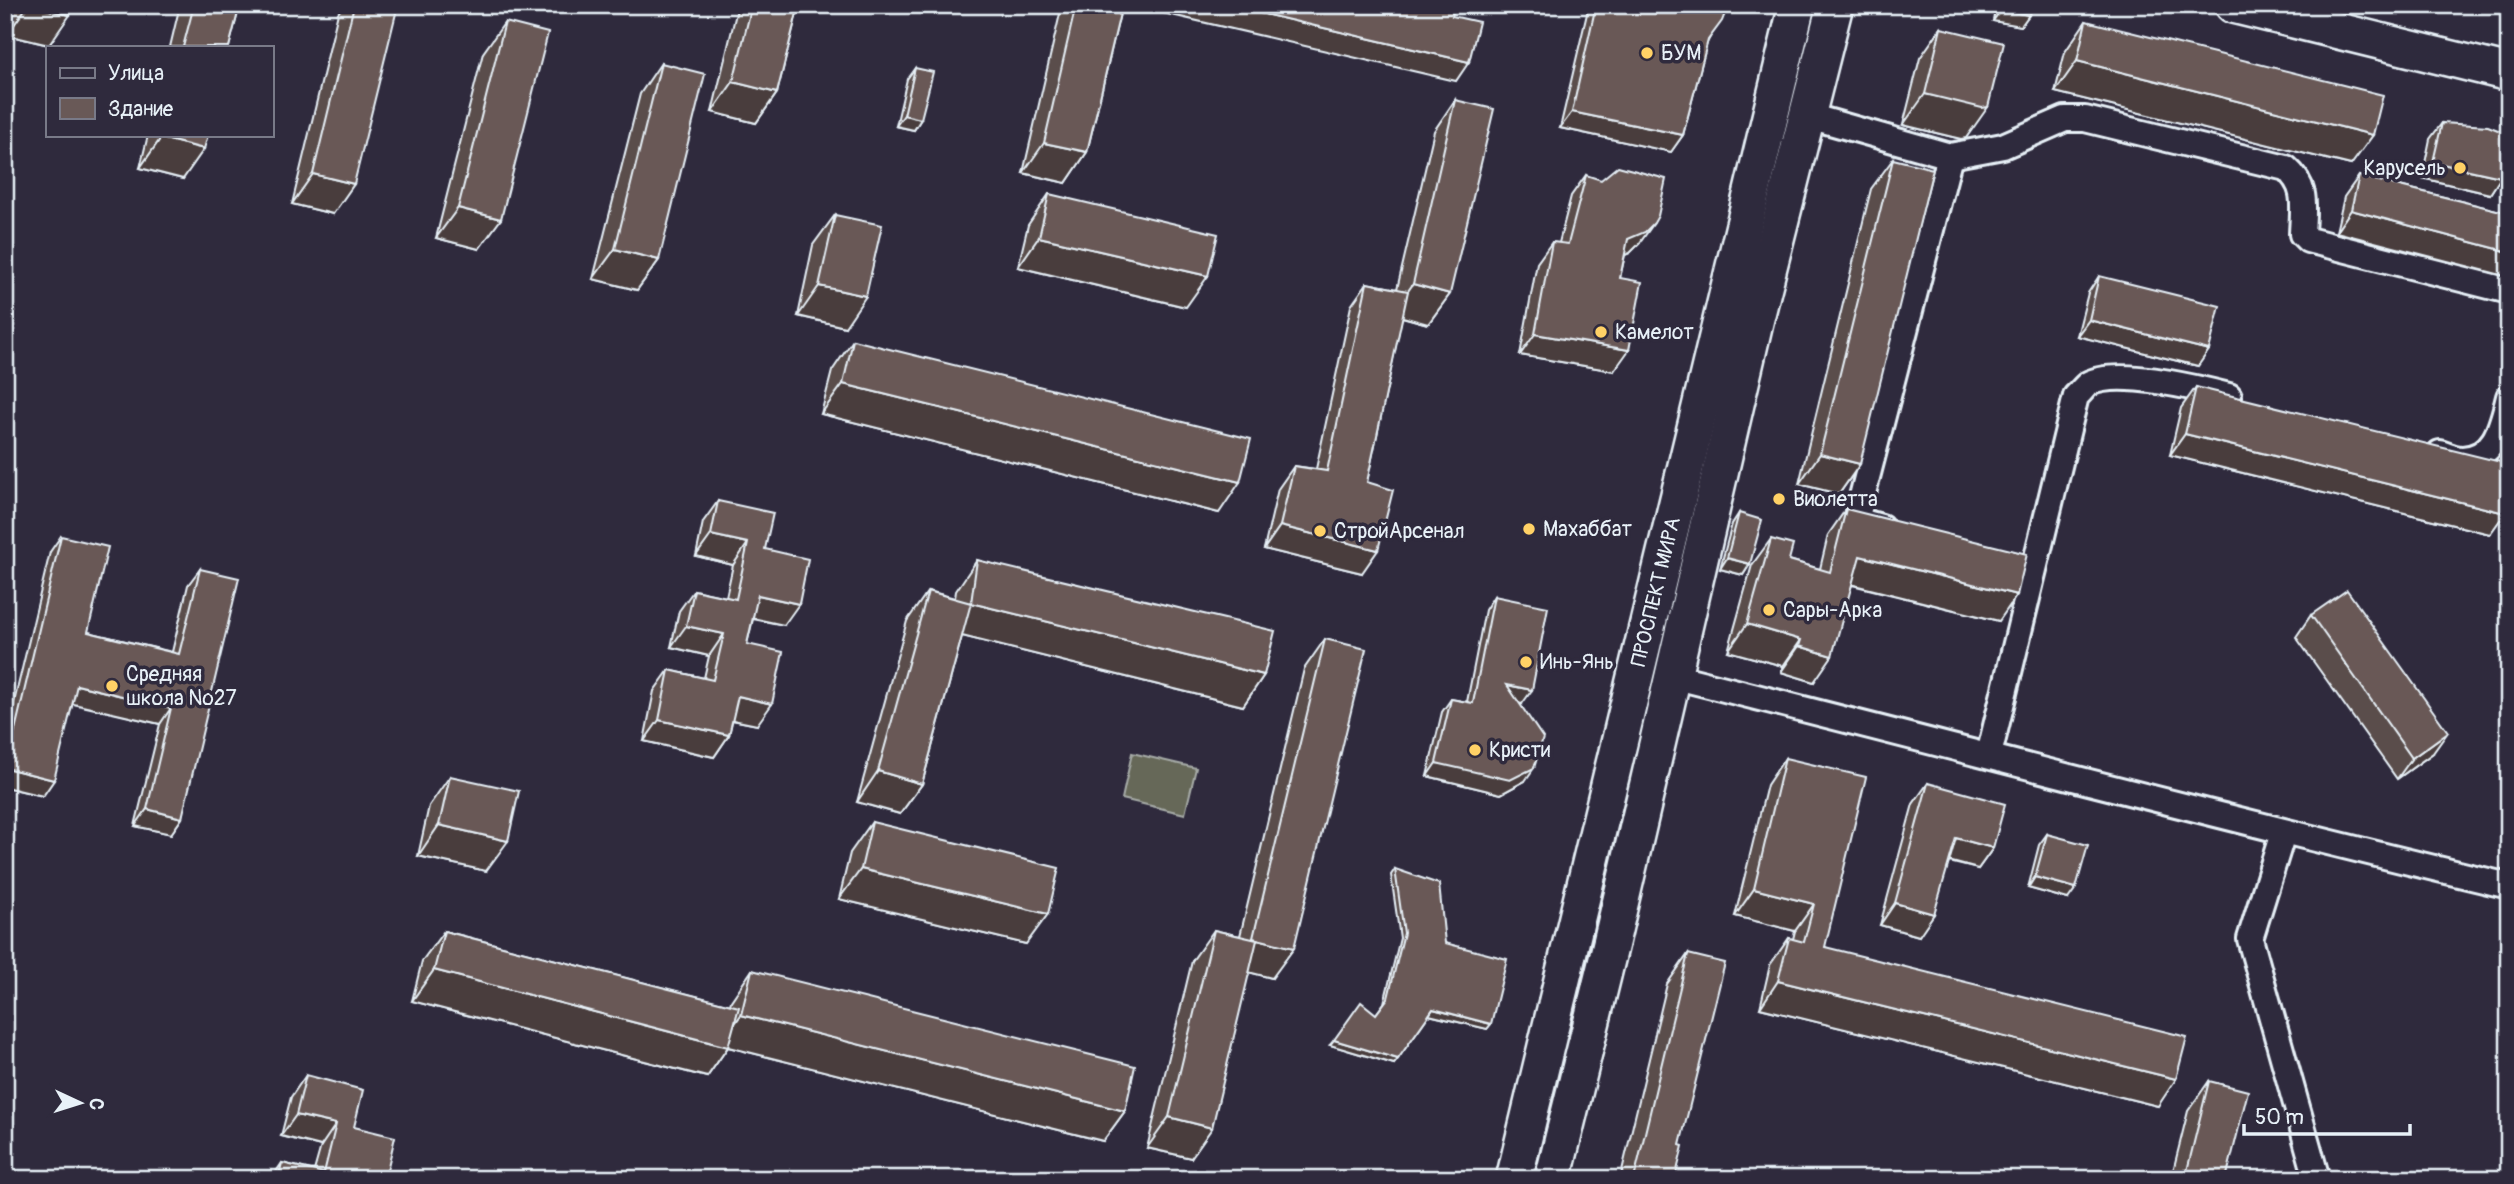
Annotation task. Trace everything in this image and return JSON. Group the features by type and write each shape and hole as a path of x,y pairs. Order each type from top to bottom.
{"main road":[{"name":"ПРОСПЕКТ МИРА","path":"1514,1179 1797,5"},
{"name":"ПРОСПЕКТ МИРА","path":"1553,1179 1611,943 1755,322 1835,5"},
{"path":"2233,5 2509,73"},
{"path":"1750,195 1760,205 1764,225 1755,322"}],"street":[{"path":"1809,116 1950,156 2003,146 2065,119 2085,119 2286,167 2298,178 2303,195 2302,234 2308,240 2509,291"},
{"path":"1907,533 1856,520 1950,156"},
{"path":"1989,755 2076,396 2088,384 2117,377 2205,389 2257,404"},
{"path":"2423,449 2461,459 2486,451 2501,430 2509,397"},
{"path":"2009,559 2035,566"},
{"path":"1673,676 1989,755 2283,833 2509,886"},
{"path":"2283,833 2250,939 2317,1179"}],"green space":[{"path":"1132,753 1196,768 1185,814 1122,799"}],"building":[{"path":"30,5 73,5 70,15"},
{"path":"194,5 240,5 229,46 183,46"},
{"path":"354,5 398,5 354,184 313,174"},
{"path":"752,5 799,5 777,93 733,82"},
{"path":"1076,5 1122,5 1087,152 1044,143"},
{"path":"1226,5 1455,5 1452,16 1479,22 1469,62"},
{"path":"1596,5 1727,5 1722,21 1708,40 1683,135 1572,112"},
{"path":"2002,5 2031,5 2029,15 2001,10"},
{"path":"2086,21 2383,95 2373,135 2077,61"},
{"path":"505,22 548,33 501,219 458,208"},
{"path":"1941,28 2004,43 1988,107 1982,108 1925,94"},
{"path":"661,63 705,74 659,260 615,249"},
{"path":"915,68 933,72 921,119 904,115"},
{"path":"1455,100 1494,109 1450,294 1413,284"},
{"path":"2442,123 2488,126 2508,134 2509,149 2501,177 2433,162"},
{"path":"162,136 208,136 204,149 161,138"},
{"path":"1893,159 1933,169 1860,464 1820,454"},
{"path":"1618,166 1666,179 1654,223 1645,232 1628,239 1620,278 1642,282 1629,350 1535,334 1552,242 1568,244 1586,175 1601,180"},
{"path":"2359,176 2509,213 2509,252 2351,210"},
{"path":"1049,194 1218,234 1208,276 1039,237"},
{"path":"835,215 882,225 866,296 819,286"},
{"path":"2099,276 2220,306 2209,350 2089,320"},
{"path":"1367,283 1408,291 1367,482 1393,490 1378,550 1280,526 1294,466 1327,471"},
{"path":"853,340 1251,439 1240,482 843,384"},
{"path":"2196,387 2509,464 2509,499 2505,513 2185,434"},
{"path":"718,501 773,513 765,549 808,559 799,604 758,595 747,644 783,652 772,704 738,696 729,735 659,720 669,670 713,680 724,634 686,626 694,590 736,599 748,543 711,535"},
{"path":"1846,509 2027,554 2017,595 1860,556 1832,656 1799,646 1801,640 1747,624 1771,539 1793,545 1789,560 1830,572"},
{"path":"1739,513 1762,520 1750,564 1727,558"},
{"name":"Средняя школа №27","path":"61,536 108,547 88,632 179,654 200,569 239,578 182,818 147,809 171,708 77,685 54,780 6,768"},
{"path":"977,560 1275,631 1264,675 971,603"},
{"path":"2347,590 2448,732 2412,758 2311,615"},
{"path":"928,591 971,603 922,784 878,771"},
{"path":"1494,596 1548,607 1532,690 1507,685 1543,738 1534,768 1510,780 1436,763 1451,699 1473,703"},
{"path":"1325,639 1366,649 1294,948 1253,938"},
{"path":"1785,758 1866,777 1825,947 2187,1037 2176,1079 1778,981 1789,938 1804,942 1814,904 1754,889"},
{"path":"450,776 519,791 508,841 439,825"},
{"path":"1928,783 2005,804 1993,848 1956,838 1934,914 1895,903"},
{"path":"872,822 1059,868 1048,914 861,869"},
{"path":"2047,834 2088,845 2076,888 2035,877"},
{"path":"1395,869 1439,884 1445,943 1507,959 1491,1024 1433,1009 1398,1059 1334,1040 1361,1002 1376,1014 1388,998 1404,933"},
{"path":"1214,930 1257,940 1212,1128 1169,1117"},
{"path":"444,931 739,1007 728,1047 434,970"},
{"path":"1688,954 1725,963 1680,1145 1683,1146 1675,1179 1634,1179"},
{"path":"752,970 1135,1066 1125,1111 741,1015"},
{"path":"306,1075 363,1090 354,1127 395,1137 385,1179 363,1179 347,1175 346,1179 278,1179 282,1163 324,1173 336,1124 296,1115"},
{"path":"2209,1081 2248,1091 2226,1179 2185,1179"}],"place":[{"name":"БУМ","path":"1647,53"},
{"name":"Карусель","path":"2460,168"},
{"name":"Камелот","path":"1601,332"},
{"name":"Виолетта","path":"1779,499"},
{"name":"Махаббат","path":"1529,529"},
{"name":"СтройАрсенал","path":"1320,531"},
{"name":"Сары-Арка","path":"1769,610"},
{"name":"Инь-Янь","path":"1526,662"},
{"name":"Средняя школа №27","path":"112,686"},
{"name":"Кристи","path":"1475,750"}]}
